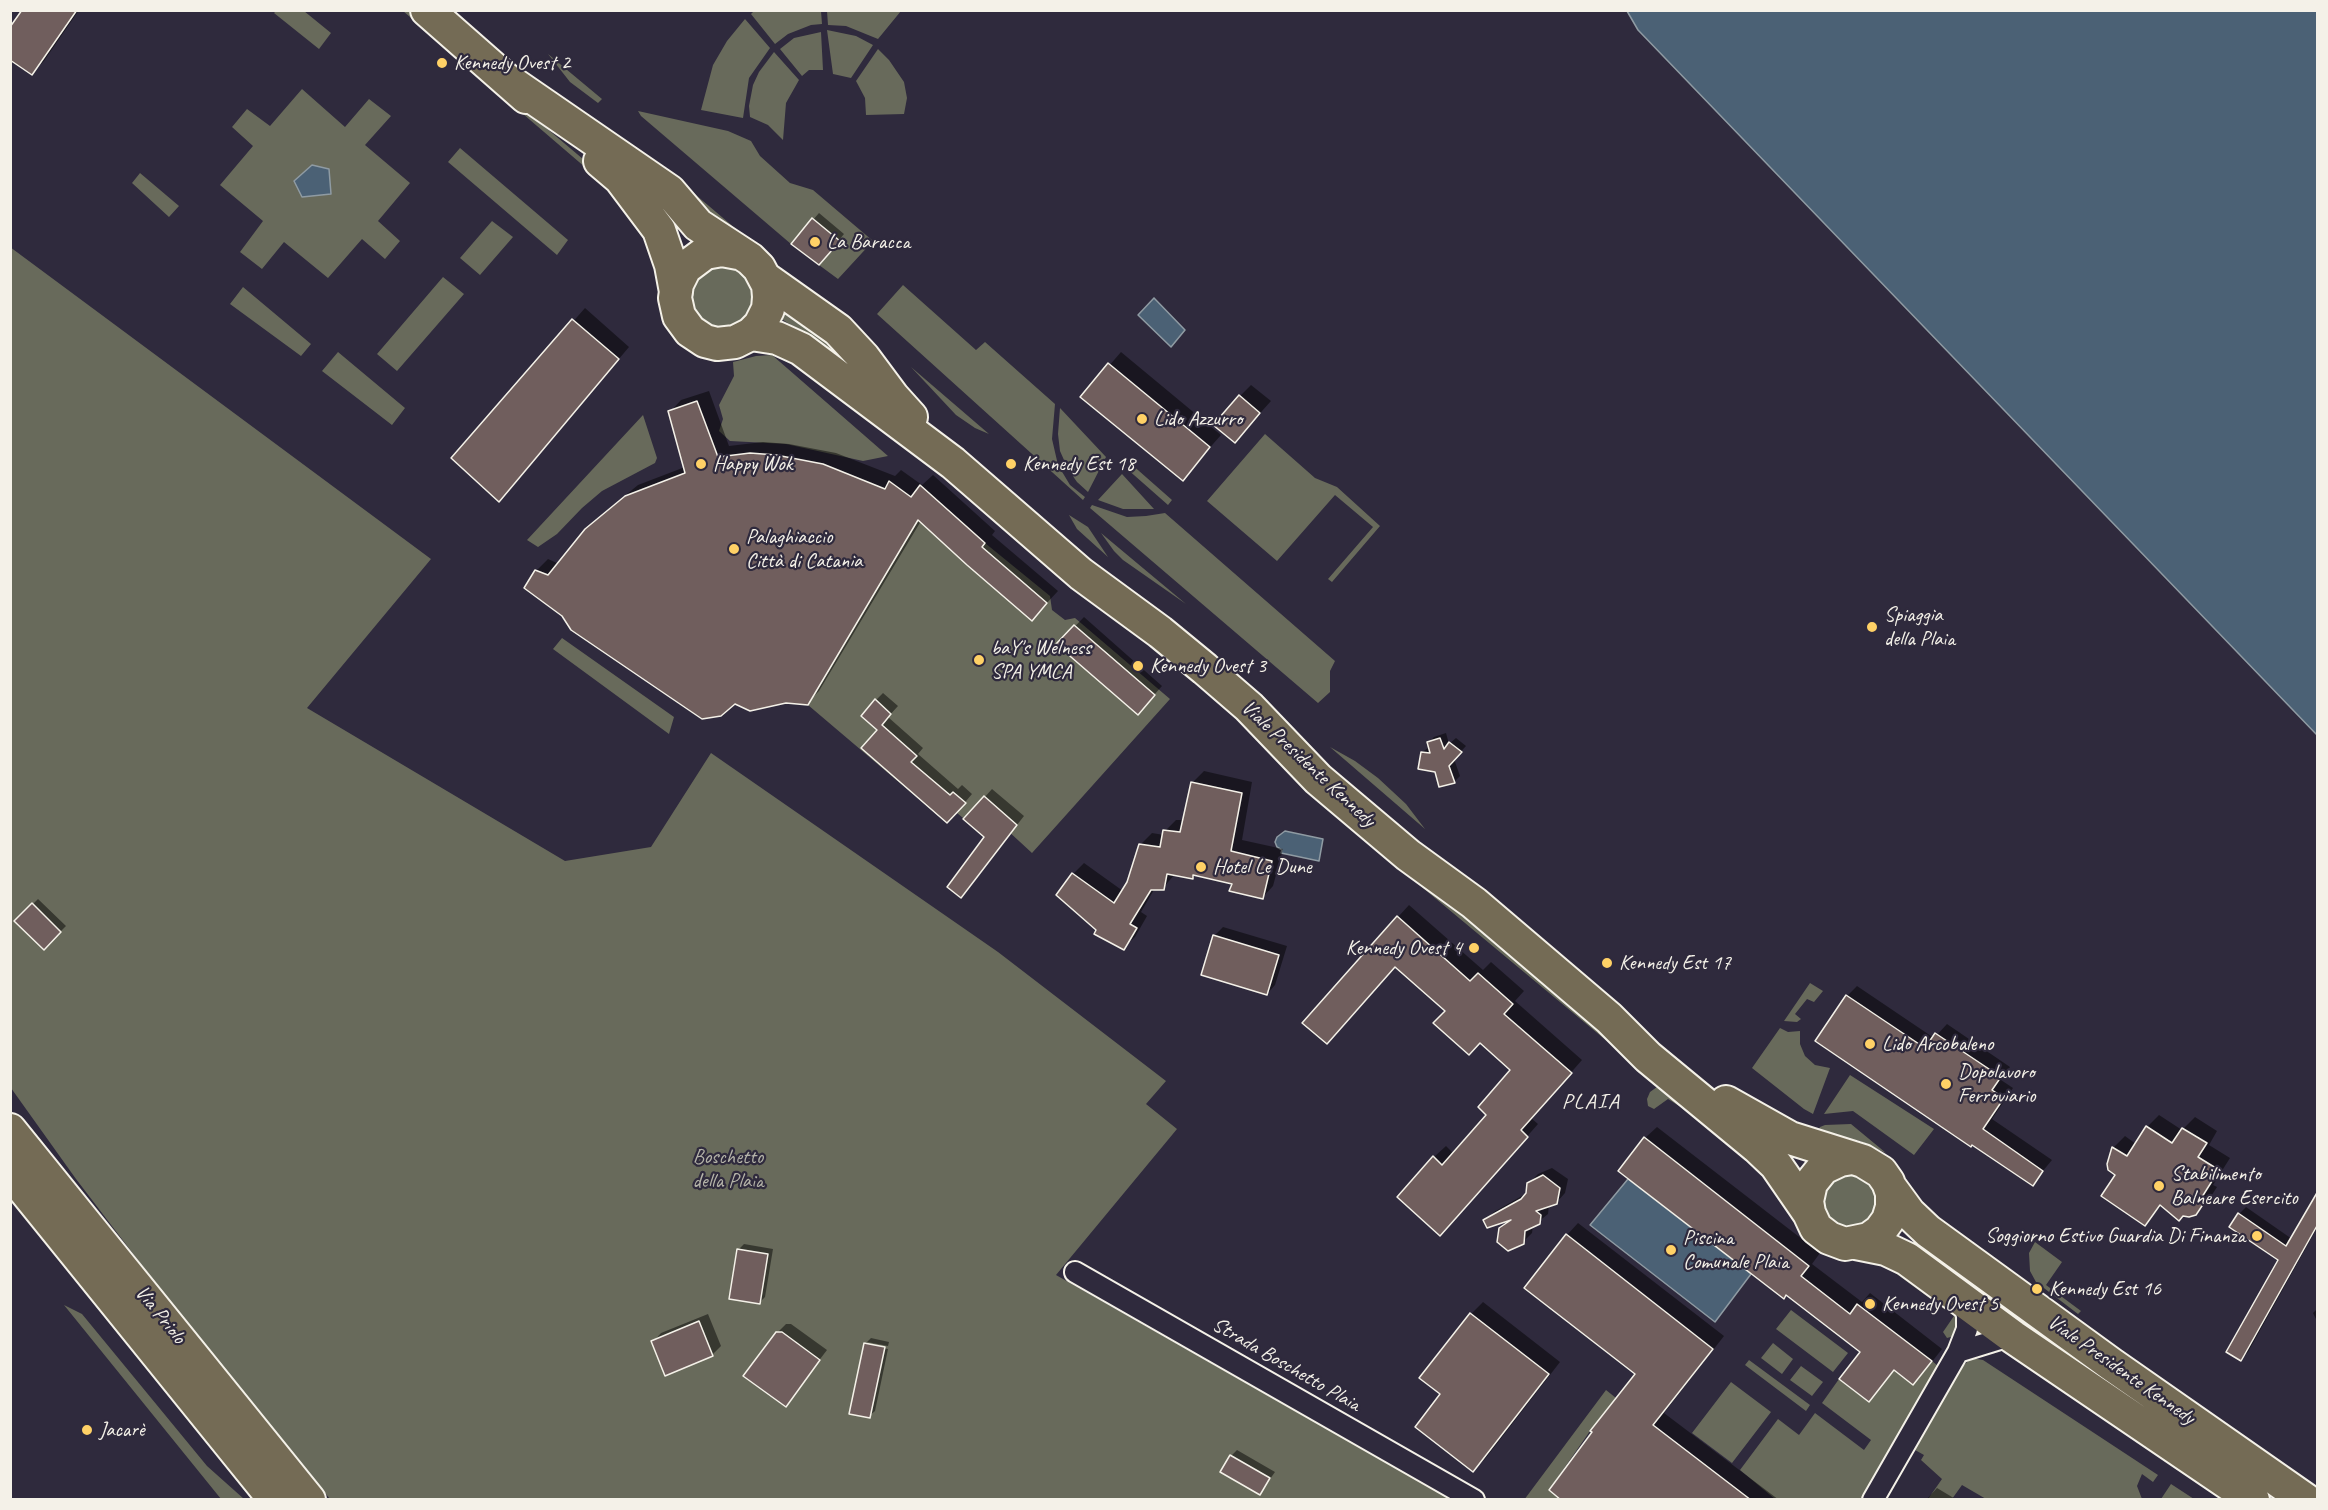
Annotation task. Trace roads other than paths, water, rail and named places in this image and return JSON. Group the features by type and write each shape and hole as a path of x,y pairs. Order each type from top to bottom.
{"main road":[{"path":"427,10 512,82 557,126 620,178 659,230 671,264 679,316 690,331 699,338 717,344 741,340 751,334 760,325 768,309 769,291 766,279"},
{"path":"512,82 669,191 698,225 755,263 766,279 838,330 864,358 893,397 953,463"},
{"path":"676,292 677,284 685,268 698,257 713,251 738,253"},
{"path":"751,334 777,338 801,350 953,463"},
{"name":"Viale Presidente Kennedy","path":"953,463 1081,574 1160,632 1205,669 1248,707 1318,779 1382,834 1474,903 1609,1018"},
{"path":"1609,1018 1743,1114 1790,1138 1868,1162 1877,1168 1890,1187 1892,1207 1884,1226 1869,1239 1856,1243 1845,1244 1829,1238 1816,1228 1809,1213 1776,1165 1648,1058 1609,1018"},
{"name":"Via Priolo","path":"10,1130 309,1500"},
{"path":"1809,1213 1808,1195 1818,1172 1834,1162 1852,1158"},
{"name":"Via Priolo","path":"10,1172 276,1500"},
{"name":"Viale Presidente Kennedy","path":"1890,1187 1909,1214 1928,1231 2111,1364 2306,1500"},
{"name":"Viale Presidente Kennedy","path":"1856,1243 1886,1249 1907,1259 2013,1337 2253,1500"}],"street":[{"name":"Strada Boschetto Plaia","path":"1075,1272 1474,1500"},
{"path":"1873,1500 1958,1352 1967,1329 1963,1300"},
{"path":"1958,1352 2013,1337"}],"water":[{"path":"1627,11 2317,11 2317,735 1638,30"},
{"path":"312,165 329,169 331,194 302,197 294,181"},
{"path":"1154,298 1185,330 1171,347 1138,315"},
{"path":"1285,831 1323,839 1319,861 1281,853 1282,850 1275,842 1277,837"},
{"name":"Piscina Comunale Plaia","path":"1628,1179 1751,1274 1715,1322 1590,1225"}],"place":[{"name":"Kennedy Ovest 2","path":"442,63"},
{"name":"La Baracca","path":"815,242"},
{"name":"Lido Azzurro","path":"1142,419"},
{"name":"Happy Wok","path":"701,464"},
{"name":"Kennedy Est 18","path":"1011,464"},
{"name":"Palaghiaccio Città di Catania","path":"734,549"},
{"name":"Spiaggia della Plaia","path":"1872,627"},
{"name":"baY's Welness SPA YMCA","path":"979,660"},
{"name":"Kennedy Ovest 3","path":"1138,666"},
{"name":"Hotel Le Dune","path":"1201,867"},
{"name":"Kennedy Ovest 4","path":"1474,948"},
{"name":"Kennedy Est 17","path":"1607,963"},
{"name":"Lido Arcobaleno","path":"1870,1044"},
{"name":"Dopolavoro Ferroviario","path":"1946,1084"},
{"name":"Stabilimento Balneare Esercito","path":"2159,1186"},
{"name":"Soggiorno Estivo Guardia Di Finanza","path":"2257,1236"},
{"name":"Piscina Comunale Plaia","path":"1671,1250"},
{"name":"Kennedy Est 16","path":"2037,1289"},
{"name":"Kennedy Ovest 5","path":"1870,1304"},
{"name":"Jacarè","path":"87,1430"}],"district":[{"name":"PLAIA","path":"1591,1102"}],"park label":[{"name":"Boschetto della Plaia","path":"728,1169"}]}
